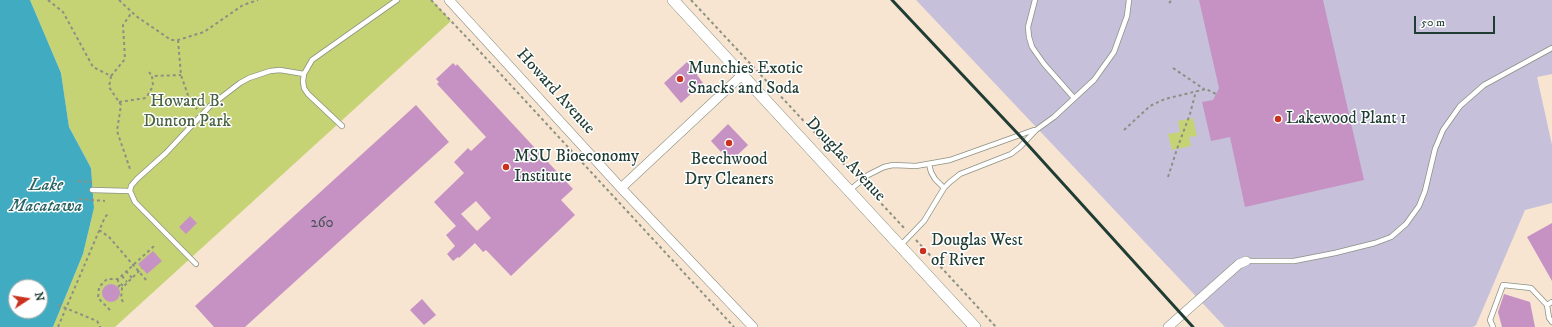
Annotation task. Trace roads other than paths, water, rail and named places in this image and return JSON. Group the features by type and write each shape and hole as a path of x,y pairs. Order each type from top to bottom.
{"street":[{"name":"Howard Avenue","path":"449,0 621,188 753,327"},
{"name":"Douglas Avenue","path":"673,0 975,327"},
{"path":"621,188 742,75"},
{"path":"1168,327 1239,264 1246,261"}],"lane":[{"path":"342,126 308,94 304,88 304,74 312,60 397,0"},
{"path":"1035,0 1028,27 1032,47 1044,64 1074,98"},
{"path":"900,246 924,221 944,188 960,174 1011,154 1036,130 1054,117 1094,80 1114,52 1127,16 1129,0"},
{"path":"1246,261 1294,261 1362,247 1391,237 1406,224 1419,206 1425,191 1435,148 1443,130 1460,106 1484,85 1552,48"},
{"path":"196,264 135,202 130,191 131,186 166,153 210,106 240,83 249,78 270,71 280,70 304,74"},
{"path":"850,190 868,175 884,167 893,165 916,166 950,160 1036,130"},
{"path":"929,164 935,179 944,188"},
{"path":"92,190 130,191"},
{"path":"1493,327 1490,320 1503,285 1532,288 1547,305 1549,318 1552,322"},
{"path":"1547,305 1552,302"}],"water":[{"name":"Lake Macatawa","path":"0,0 30,0 61,73 69,127 91,168 94,208 83,254 53,327 0,327"}],"railway":[{"path":"892,0 1019,135 1193,327"}],"place":[{"name":"Munchies Exotic Snacks and Soda","path":"680,79"},
{"name":"Lakewood Plant 1","path":"1278,119"},
{"name":"Beechwood Dry Cleaners","path":"729,143"},
{"name":"MSU Bioeconomy Institute","path":"506,167"},
{"name":"Douglas West of River","path":"923,251"}],"park label":[{"name":"Howard B. Dunton Park","path":"187,112"}]}
